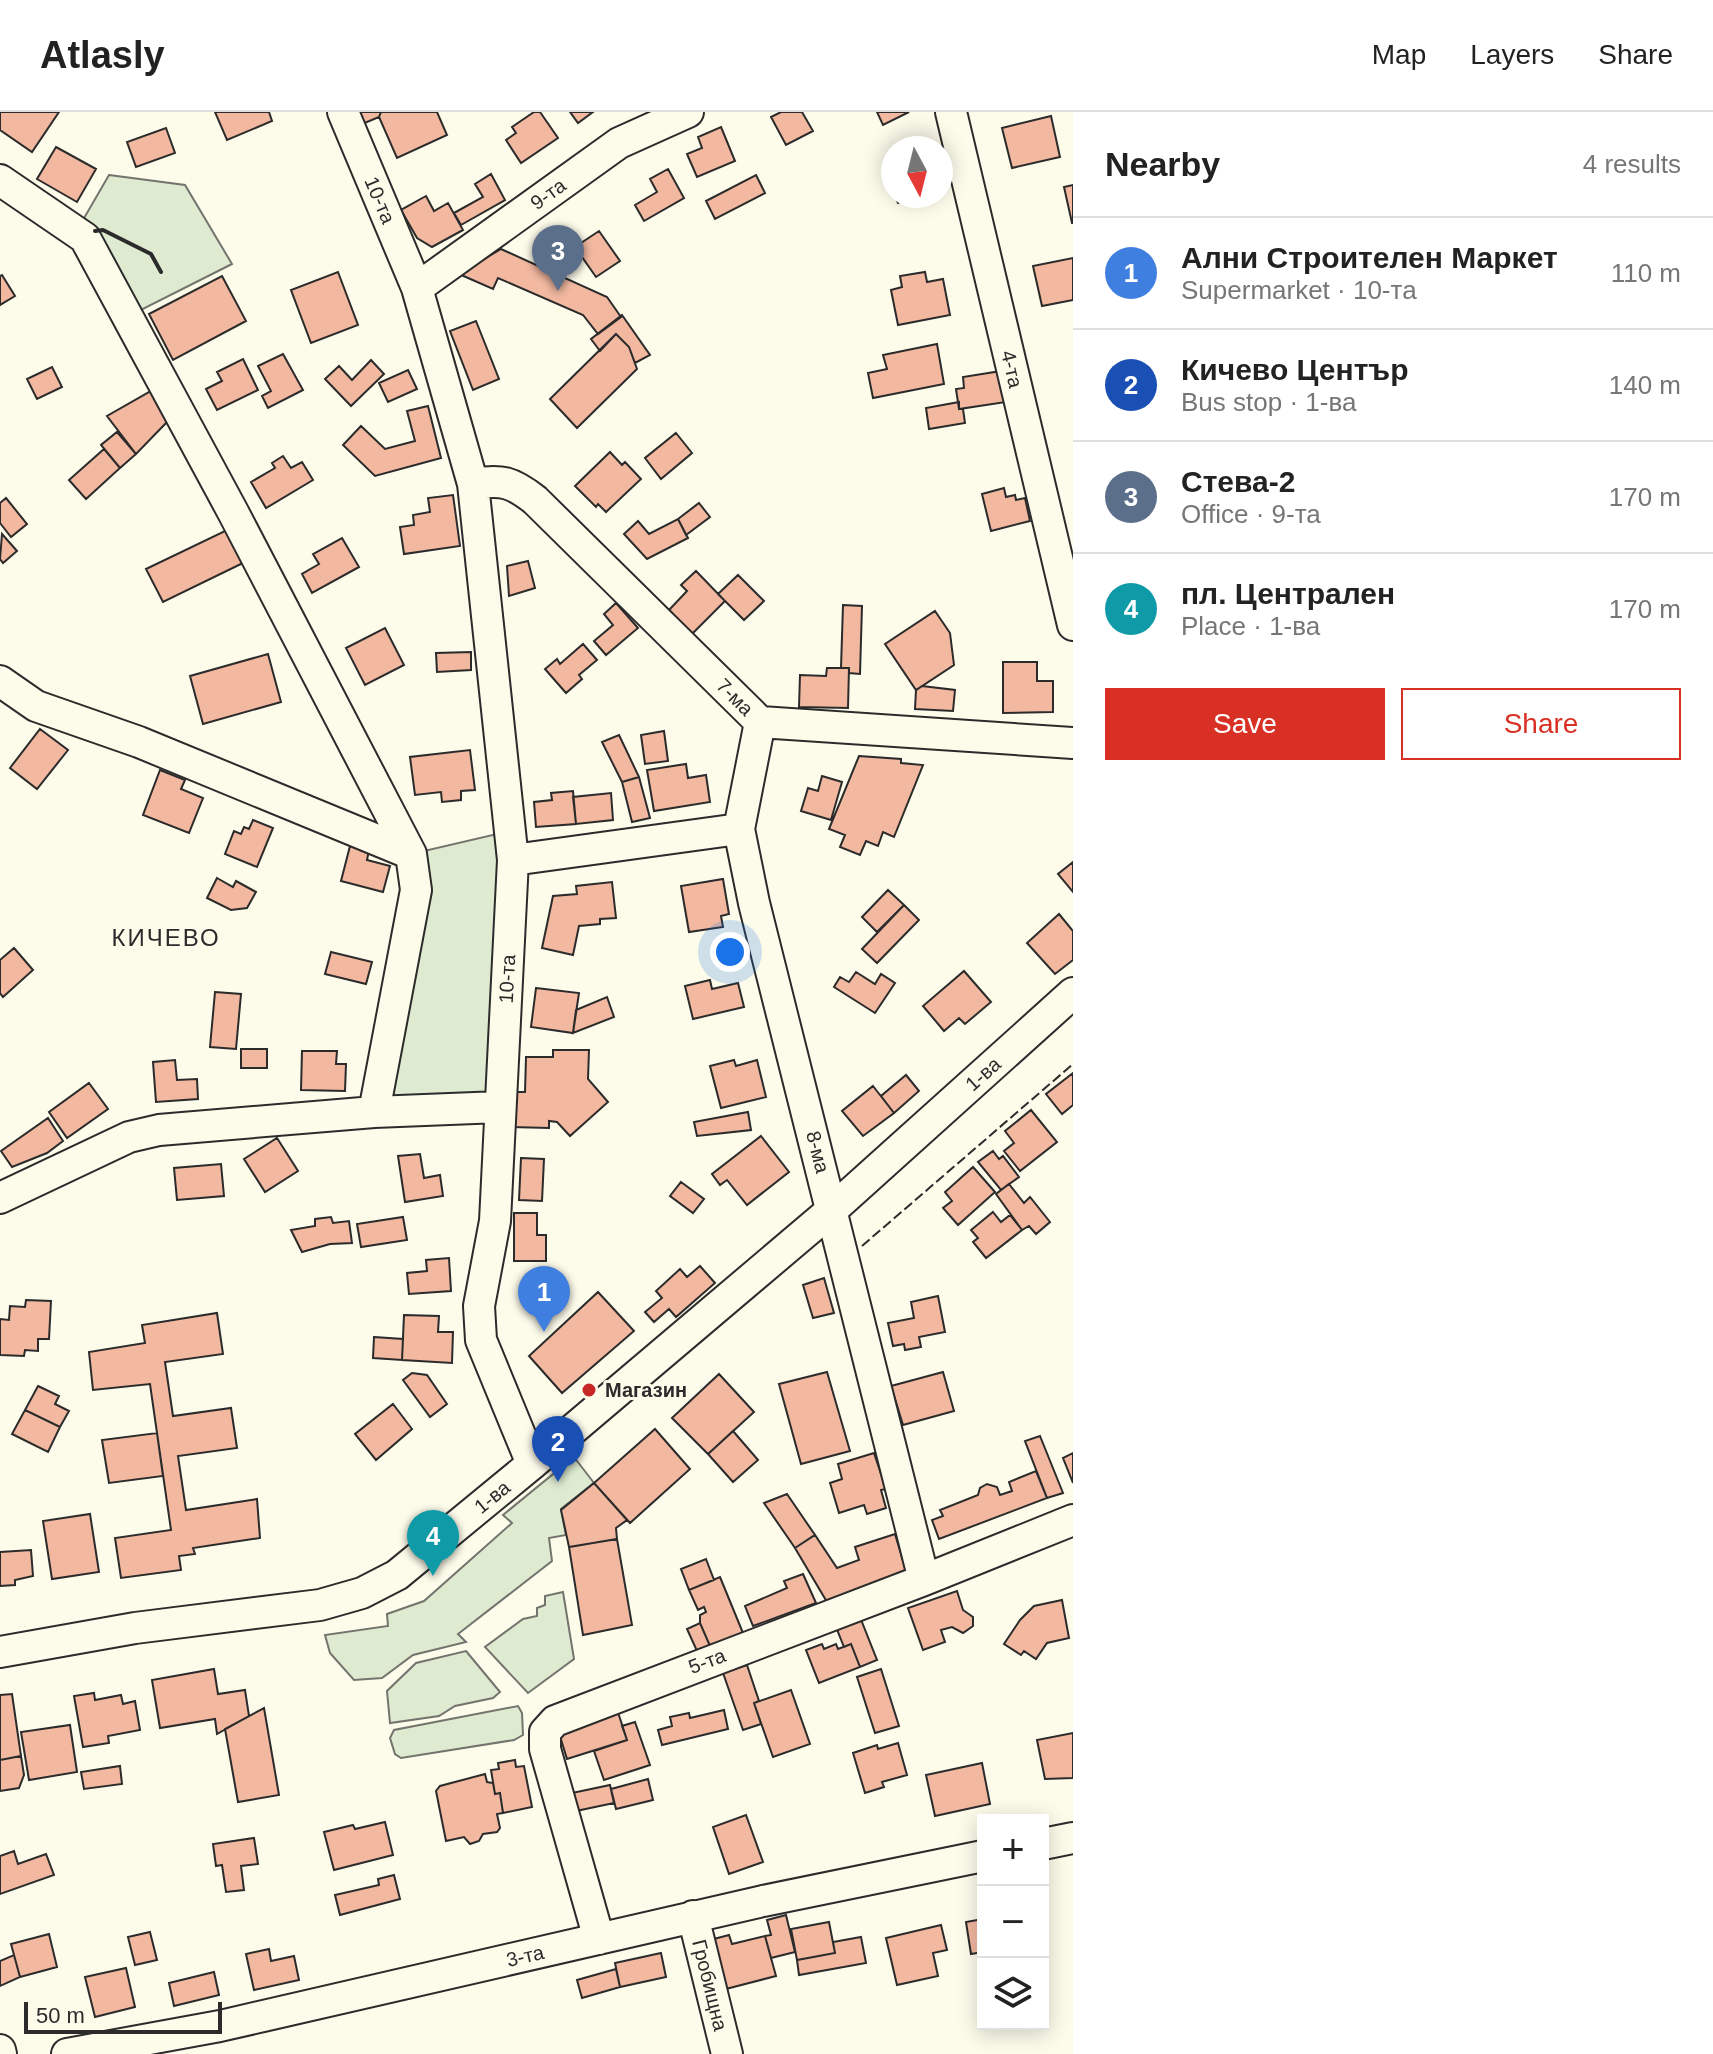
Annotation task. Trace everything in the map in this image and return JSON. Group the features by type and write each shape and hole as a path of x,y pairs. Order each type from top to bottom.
{"street":[{"name":"10-та","path":"343,112 417,288 473,484 513,860 495,1221 479,1306 481,1340 532,1464"},
{"name":"9-та","path":"417,288 619,143 688,112"},
{"name":"4-та","path":"951,112 1073,625"},
{"path":"0,180 85,238 234,514 411,854 416,890 374,1112"},
{"name":"7-ма","path":"473,484 491,481 514,484 535,500 760,722 1073,743"},
{"path":"0,681 36,706 139,742 411,854"},
{"name":"8-ма","path":"760,722 739,829 754,903 924,1580"},
{"path":"513,860 739,829"},
{"name":"1-ва","path":"0,1652 135,1628 320,1605 362,1593 397,1575 833,1209 1073,993"},
{"path":"0,1198 129,1137 159,1130 374,1112 500,1107"},
{"name":"5-та","path":"599,1939 545,1749 545,1732 555,1721 1073,1520"},
{"path":"1049,1843 1073,1838"},
{"name":"3-та","path":"67,2054 220,2026 693,1916 977,1857"},
{"name":"Гробищна","path":"693,1916 727,2054"}],"green space":[{"path":"109,175 185,185 232,264 127,317 76,232"},
{"path":"510,831 500,1107 374,1112 411,854"},
{"path":"574,1457 594,1483 561,1509 566,1535 549,1538 552,1561 458,1634 466,1642 413,1655 382,1678 354,1680 330,1653 325,1635 388,1626 387,1614 424,1601 512,1523 503,1515"},
{"path":"563,1592 574,1659 528,1693 485,1647 523,1619 537,1616 537,1608 545,1605 545,1596"},
{"path":"466,1651 500,1692 493,1698 455,1706 439,1716 390,1723 387,1691 416,1663"},
{"path":"518,1706 522,1713 523,1735 514,1740 401,1758 395,1754 390,1738 394,1730"}],"building":[{"path":"0,112 59,112 32,152 0,130"},
{"path":"215,112 269,112 272,121 227,140"},
{"path":"354,112 381,112 379,117 360,125"},
{"path":"381,112 437,112 447,135 397,158 379,117"},
{"path":"534,112 540,112 558,138 521,163 506,140 516,133 512,127"},
{"path":"570,112 593,112 578,123"},
{"path":"781,112 802,112 813,131 786,145 771,117"},
{"path":"877,112 909,112 883,125"},
{"path":"1051,116 1060,157 1012,168 1002,128"},
{"path":"721,127 735,161 697,177 687,154 702,148 698,137"},
{"path":"166,128 175,153 136,167 127,142"},
{"path":"56,147 96,169 77,202 37,179"},
{"path":"668,169 684,198 644,221 635,205 657,192 650,179"},
{"path":"491,174 505,200 461,225 454,213 483,197 475,184"},
{"path":"756,175 765,193 715,219 706,201"},
{"path":"1073,185 1073,223 1072,223 1064,187"},
{"path":"426,196 434,211 448,203 463,230 432,247 417,238 401,210"},
{"path":"599,231 620,261 596,277 575,247"},
{"path":"501,249 607,297 621,317 598,334 583,315 498,278 493,289 459,274"},
{"path":"1073,258 1073,300 1042,306 1033,266"},
{"path":"338,272 358,325 311,343 291,290"},
{"path":"925,272 927,282 943,279 950,315 898,325 891,290 902,287 900,276"},
{"path":"0,276 15,296 0,305"},
{"path":"222,276 246,321 173,360 149,314"},
{"path":"622,315 650,355 635,363 629,347 616,334 600,351 591,339"},
{"path":"476,321 499,379 473,390 450,331"},
{"path":"616,334 629,347 637,369 577,428 550,399"},
{"path":"937,344 944,384 873,398 868,373 887,369 883,355"},
{"path":"283,354 303,390 268,408 262,396 271,391 258,366"},
{"path":"243,359 258,390 217,410 206,389 222,381 217,372"},
{"path":"371,360 384,374 351,406 325,379 339,366 352,380"},
{"path":"52,367 62,387 37,399 27,379"},
{"path":"408,370 417,389 388,402 379,383"},
{"path":"1001,371 1006,402 959,409 956,389 964,388 963,377"},
{"path":"151,391 167,422 136,454 107,416"},
{"path":"959,402 965,423 929,429 926,408"},
{"path":"428,406 441,458 375,476 343,445 361,426 385,449 415,441 407,411"},
{"path":"117,432 136,454 120,468 101,445"},
{"path":"676,433 692,453 661,479 645,458"},
{"path":"104,449 120,468 86,499 69,480"},
{"path":"610,452 641,479 606,512 598,504 596,507 575,486"},
{"path":"283,456 291,468 302,462 313,480 266,508 251,482 275,468 272,463"},
{"path":"1004,488 1006,497 1015,495 1016,500 1025,498 1030,521 991,531 982,494"},
{"path":"453,495 460,546 404,554 400,527 414,525 413,515 430,512 428,498"},
{"path":"6,498 27,524 11,537 0,523 0,503"},
{"path":"699,503 710,517 686,535 678,519"},
{"path":"678,519 688,538 647,559 624,534 638,521 649,534"},
{"path":"227,530 243,563 163,602 146,569"},
{"path":"2,534 17,551 3,563 0,559"},
{"path":"342,538 359,567 312,593 302,574 319,564 313,554"},
{"path":"528,561 535,588 509,596 507,566"},
{"path":"696,571 725,601 692,634 669,610 687,591 681,585"},
{"path":"738,575 764,601 744,620 718,594"},
{"path":"616,603 638,628 606,655 594,641 613,625 604,614"},
{"path":"843,605 862,606 860,674 849,673 849,668 841,668"},
{"path":"935,611 950,633 954,665 916,690 885,644"},
{"path":"385,628 404,665 365,685 346,648"},
{"path":"583,644 597,660 579,675 582,679 566,693 545,669 557,659 560,664"},
{"path":"471,652 471,670 437,672 436,653"},
{"path":"268,654 281,702 203,724 190,676"},
{"path":"1003,662 1037,662 1037,681 1053,681 1053,712 1003,713"},
{"path":"827,668 849,668 848,708 799,707 800,675 826,676"},
{"path":"922,686 955,690 953,711 915,709 916,690"},
{"path":"40,729 68,750 37,789 10,768"},
{"path":"664,731 668,761 645,764 641,735"},
{"path":"619,735 639,777 622,782 602,742"},
{"path":"470,750 475,790 461,791 461,800 442,802 441,792 415,795 410,757"},
{"path":"859,756 901,759 901,763 923,765 894,837 883,832 878,846 866,841 860,855 840,847 845,835 829,829"},
{"path":"686,764 688,778 706,775 710,802 654,811 647,770"},
{"path":"160,770 185,780 181,789 203,798 189,833 143,815"},
{"path":"822,776 842,782 831,820 801,811 808,788 818,791"},
{"path":"639,777 650,818 632,822 622,782"},
{"path":"573,791 576,824 536,827 534,802 552,800 551,793"},
{"path":"611,793 613,820 576,824 573,797"},
{"path":"253,820 273,828 257,867 225,854 234,831 241,834 244,827 249,829"},
{"path":"350,846 369,850 367,860 390,866 383,892 341,881"},
{"path":"1073,862 1073,892 1058,874"},
{"path":"217,878 233,887 236,881 256,892 247,908 231,910 207,898"},
{"path":"723,879 729,914 721,916 723,927 689,932 681,886"},
{"path":"612,882 616,918 600,919 600,924 579,926 573,955 542,948 553,896 577,894 576,886"},
{"path":"888,890 904,905 877,932 862,917"},
{"path":"904,905 919,920 877,963 862,949"},
{"path":"1059,914 1073,931 1073,960 1055,974 1027,943"},
{"path":"14,948 33,970 3,997 0,993 0,960"},
{"path":"331,952 372,962 366,984 325,974"},
{"path":"964,971 991,1002 965,1024 959,1018 944,1031 923,1006"},
{"path":"856,972 875,984 881,974 895,983 875,1013 834,987 840,977 849,982"},
{"path":"710,980 712,989 738,983 744,1007 693,1019 685,986"},
{"path":"536,988 579,993 573,1033 531,1027"},
{"path":"215,992 241,994 236,1049 210,1047"},
{"path":"607,997 614,1017 573,1033 576,1010"},
{"path":"241,1049 267,1049 267,1068 241,1068"},
{"path":"553,1050 589,1050 588,1079 608,1102 570,1136 557,1122 549,1121 549,1128 511,1127 512,1092 525,1092 526,1057 553,1057"},
{"path":"302,1051 337,1051 336,1064 346,1064 345,1091 301,1090"},
{"path":"175,1060 177,1080 197,1079 198,1099 156,1102 153,1062"},
{"path":"734,1060 736,1066 757,1060 766,1097 721,1108 710,1066"},
{"path":"1073,1073 1073,1105 1062,1114 1046,1094"},
{"path":"906,1075 919,1091 894,1113 881,1096"},
{"path":"89,1083 108,1109 67,1138 49,1112"},
{"path":"873,1086 894,1113 863,1136 842,1111"},
{"path":"1031,1110 1057,1142 1020,1171 1004,1151 1014,1143 1005,1131"},
{"path":"748,1112 751,1130 697,1136 694,1122"},
{"path":"48,1118 63,1141 47,1153 12,1167 1,1151"},
{"path":"761,1136 789,1172 747,1205 727,1180 720,1185 712,1174"},
{"path":"277,1138 298,1171 265,1192 244,1159"},
{"path":"993,1151 999,1159 1003,1156 1019,1177 1001,1190 978,1162"},
{"path":"420,1154 424,1178 440,1175 443,1196 405,1202 398,1156"},
{"path":"521,1158 544,1159 542,1201 519,1200"},
{"path":"221,1164 224,1196 177,1200 174,1168"},
{"path":"973,1167 995,1192 958,1225 943,1208 952,1201 945,1192"},
{"path":"681,1182 704,1199 693,1213 670,1196"},
{"path":"1009,1184 1024,1203 1030,1197 1050,1222 1036,1234 1029,1226 1022,1230 996,1194"},
{"path":"993,1212 1001,1222 1010,1215 1022,1230 986,1258 973,1242 978,1238 971,1230"},
{"path":"514,1213 537,1213 537,1235 546,1235 546,1261 514,1261"},
{"path":"331,1217 333,1223 349,1221 352,1243 330,1244 302,1252 291,1230 315,1226 315,1219"},
{"path":"403,1217 407,1240 361,1247 357,1224"},
{"path":"449,1258 451,1291 409,1294 407,1273 427,1271 426,1260"},
{"path":"700,1266 715,1283 676,1317 669,1309 654,1322 645,1312 662,1298 656,1291 680,1269 687,1277"},
{"path":"824,1278 834,1313 813,1318 803,1285"},
{"path":"598,1292 634,1331 562,1393 529,1356"},
{"path":"938,1296 945,1332 919,1337 921,1347 905,1350 904,1344 893,1346 888,1323 914,1318 911,1302"},
{"path":"26,1300 51,1301 49,1339 38,1339 38,1351 25,1350 24,1356 0,1355 0,1319 9,1320 10,1306 25,1307"},
{"path":"217,1313 223,1354 165,1362 173,1416 231,1408 237,1448 178,1456 186,1510 257,1499 260,1538 193,1548 195,1554 179,1556 181,1570 121,1578 115,1538 171,1530 150,1384 93,1390 89,1352 145,1343 142,1325"},
{"path":"404,1315 439,1316 438,1332 453,1332 452,1363 402,1360"},
{"path":"374,1337 403,1339 402,1360 373,1358"},
{"path":"827,1372 850,1451 801,1464 779,1384"},
{"path":"943,1372 954,1411 903,1425 891,1386"},
{"path":"412,1373 427,1375 447,1404 430,1417 403,1380"},
{"path":"719,1374 754,1412 708,1454 672,1418"},
{"path":"38,1386 59,1396 55,1404 69,1411 60,1427 25,1410"},
{"path":"393,1404 412,1429 376,1460 355,1434"},
{"path":"25,1410 60,1427 48,1452 12,1434"},
{"path":"655,1429 690,1469 630,1523 594,1483"},
{"path":"733,1431 758,1460 733,1482 708,1454"},
{"path":"157,1433 163,1476 109,1483 102,1440"},
{"path":"1040,1436 1063,1493 1047,1498 1025,1441"},
{"path":"874,1453 886,1489 881,1490 886,1508 867,1514 864,1505 839,1513 830,1483 842,1479 838,1464"},
{"path":"1073,1453 1073,1483 1063,1458"},
{"path":"1036,1471 1047,1498 939,1539 932,1520 943,1516 940,1510 978,1495 980,1488 987,1484 997,1487 1000,1495 1012,1491 1009,1482"},
{"path":"594,1483 627,1520 616,1528 617,1539 569,1547 561,1510"},
{"path":"787,1494 815,1535 795,1548 764,1503"},
{"path":"90,1514 99,1572 52,1579 43,1521"},
{"path":"895,1534 907,1574 827,1602 795,1548 815,1535 837,1568 859,1560 855,1547"},
{"path":"617,1539 632,1625 583,1635 569,1547"},
{"path":"31,1550 33,1576 15,1580 15,1585 0,1586 0,1552"},
{"path":"706,1559 714,1580 689,1590 681,1569"},
{"path":"803,1574 816,1603 753,1626 745,1606 787,1588 784,1581"},
{"path":"720,1577 743,1633 710,1646 700,1623 700,1615 706,1612 704,1607 698,1610 689,1590"},
{"path":"957,1591 963,1610 973,1617 973,1626 963,1633 952,1627 941,1630 945,1642 923,1650 908,1608"},
{"path":"1062,1600 1069,1638 1047,1643 1036,1659 1024,1651 1021,1655 1004,1644 1034,1606"},
{"path":"858,1612 877,1660 860,1667 851,1644 844,1647 834,1622"},
{"path":"700,1623 710,1646 697,1651 687,1629"},
{"path":"822,1644 824,1649 836,1644 838,1649 851,1644 860,1667 819,1683 806,1650"},
{"path":"747,1665 759,1701 754,1703 761,1724 743,1730 723,1673"},
{"path":"214,1669 218,1694 245,1690 249,1716 217,1734 215,1719 160,1728 152,1680"},
{"path":"881,1669 899,1726 875,1733 857,1677"},
{"path":"791,1690 810,1744 773,1757 754,1703"},
{"path":"94,1693 95,1700 121,1695 123,1704 135,1701 140,1730 108,1736 109,1743 83,1747 74,1696"},
{"path":"12,1694 21,1756 0,1760 0,1695"},
{"path":"615,1703 627,1740 567,1759 556,1723"},
{"path":"264,1708 279,1795 238,1802 225,1729"},
{"path":"724,1710 728,1729 662,1745 658,1730 672,1726 670,1717 689,1713 690,1718"},
{"path":"635,1722 650,1765 604,1780 594,1751 627,1740 622,1726"},
{"path":"70,1725 77,1772 29,1780 21,1732"},
{"path":"1073,1733 1073,1778 1045,1779 1037,1740"},
{"path":"898,1743 907,1775 882,1782 884,1787 865,1793 853,1753 877,1745 878,1749"},
{"path":"21,1756 24,1775 19,1788 0,1791 0,1760"},
{"path":"515,1760 516,1767 524,1766 532,1807 503,1813 500,1793 495,1794 491,1770 499,1769 498,1763"},
{"path":"982,1763 990,1804 935,1816 926,1775"},
{"path":"120,1766 122,1784 84,1789 81,1772"},
{"path":"485,1774 487,1782 493,1783 495,1794 500,1793 503,1813 497,1814 500,1828 497,1832 483,1834 479,1841 470,1844 464,1837 446,1841 436,1791 440,1786"},
{"path":"648,1779 653,1800 616,1809 611,1789"},
{"path":"610,1785 614,1803 576,1811 572,1793"},
{"path":"746,1815 763,1862 729,1874 713,1827"},
{"path":"385,1822 393,1855 334,1870 324,1832"},
{"path":"254,1838 258,1864 241,1866 244,1890 226,1892 222,1865 216,1866 213,1844"},
{"path":"14,1851 18,1864 46,1854 54,1875 0,1894 0,1856"},
{"path":"394,1875 400,1899 340,1915 335,1895 379,1885 378,1879"},
{"path":"786,1915 795,1952 771,1958 765,1936 771,1935 767,1920"},
{"path":"977,1920 977,1953 971,1954 966,1922"},
{"path":"829,1922 835,1953 797,1960 791,1929"},
{"path":"941,1925 947,1950 933,1953 938,1976 897,1985 886,1938"},
{"path":"150,1932 157,1960 135,1965 128,1937"},
{"path":"49,1934 57,1967 20,1977 11,1944"},
{"path":"729,1935 732,1944 765,1936 776,1976 722,1990 710,1940"},
{"path":"861,1937 866,1963 799,1975 797,1960 835,1953 833,1942"},
{"path":"269,1949 271,1961 294,1956 299,1980 254,1990 246,1954"},
{"path":"661,1953 666,1977 620,1987 615,1963"},
{"path":"14,1955 20,1977 0,1986 0,1961"},
{"path":"126,1968 135,2007 95,2017 85,1977"},
{"path":"616,1969 620,1987 582,1998 577,1980"},
{"path":"214,1972 219,1995 174,2006 169,1983"}],"fence":[{"path":"862,1246 1073,1064"}],"wall":[{"path":"95,231 103,230 151,254 161,272"}],"place":[{"name":"Стева-2","path":"558,291"},
{"name":"Ални Строителен Маркет","path":"544,1332"},
{"name":"Магазин","path":"589,1390"},
{"name":"Кичево Център","path":"558,1482"},
{"name":"пл. Централен","path":"433,1576"}],"district":[{"name":"КИЧЕВО","path":"166,937"}]}
